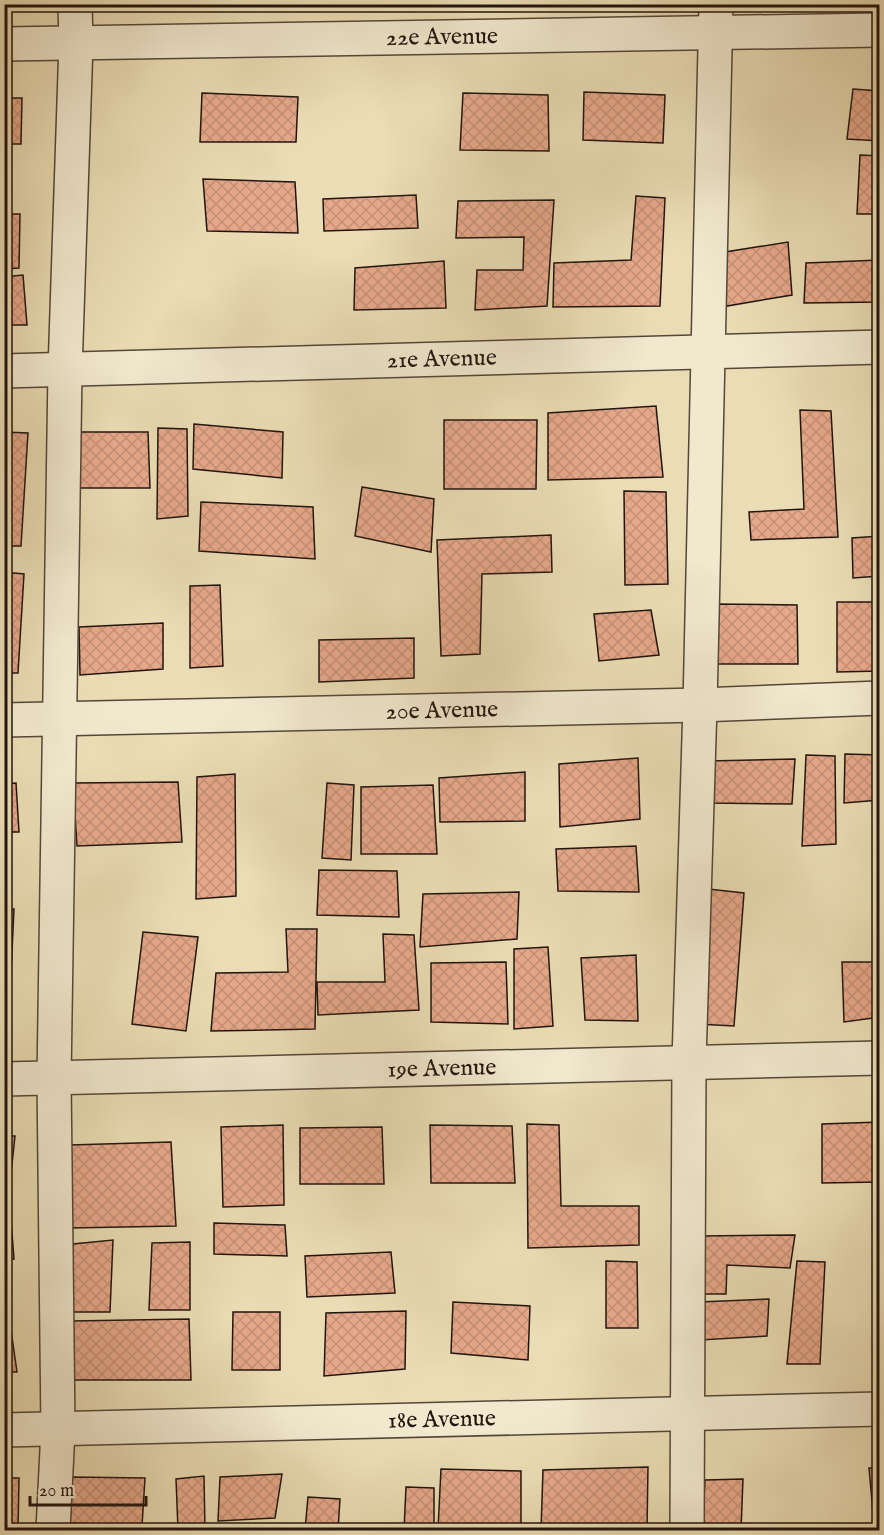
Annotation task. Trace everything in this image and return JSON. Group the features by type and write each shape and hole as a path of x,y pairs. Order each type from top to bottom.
{"street":[{"path":"53,1530 58,1430 54,1079 65,371 76,43 75,4"},
{"path":"687,1530 689,1061 716,18"},
{"name":"22e Avenue","path":"4,44 716,18 879,30"},
{"name":"21e Avenue","path":"4,371 879,348"},
{"name":"20e Avenue","path":"4,720 700,705 879,698"},
{"name":"19e Avenue","path":"4,1079 879,1058"},
{"name":"18e Avenue","path":"4,1430 879,1409"}],"building":[{"path":"853,89 880,91 880,141 847,139"},
{"path":"584,92 665,95 663,143 583,140"},
{"path":"202,93 298,97 296,142 200,142"},
{"path":"463,93 548,95 549,151 460,150"},
{"path":"4,98 22,98 21,144 4,144"},
{"path":"860,155 880,156 880,214 857,214"},
{"path":"203,179 295,182 298,233 207,231"},
{"path":"416,195 418,228 324,231 323,199"},
{"path":"636,196 665,198 660,306 553,307 554,263 631,260"},
{"path":"554,200 547,306 475,310 477,270 523,270 524,237 456,238 458,201"},
{"path":"4,214 20,214 19,268 4,269"},
{"path":"788,242 792,295 721,307 719,253"},
{"path":"880,260 880,302 804,303 806,263"},
{"path":"444,261 446,308 354,310 355,268"},
{"path":"23,275 27,325 4,325 4,277"},
{"path":"656,406 663,477 548,480 548,413"},
{"path":"800,410 831,411 838,537 751,540 749,512 804,509"},
{"path":"444,420 537,420 536,489 444,489"},
{"path":"194,424 283,432 282,478 193,469"},
{"path":"158,428 187,429 188,516 157,519"},
{"path":"4,432 28,433 21,546 4,546"},
{"path":"80,432 148,432 150,488 78,488"},
{"path":"362,487 434,499 431,552 355,536"},
{"path":"624,491 666,492 668,584 625,585"},
{"path":"201,502 313,507 315,559 199,551"},
{"path":"551,535 552,572 482,574 480,654 441,656 437,540"},
{"path":"880,536 880,576 853,578 852,538"},
{"path":"4,572 24,574 18,673 4,673"},
{"path":"220,585 223,666 190,668 190,586"},
{"path":"837,602 880,602 880,671 837,672"},
{"path":"713,604 797,605 798,664 713,664"},
{"path":"651,610 659,655 599,661 594,614"},
{"path":"163,623 163,669 80,675 79,627"},
{"path":"414,638 414,678 319,682 319,640"},
{"path":"845,754 880,755 880,800 844,803"},
{"path":"806,755 835,756 836,844 802,846"},
{"path":"638,758 640,819 560,827 559,764"},
{"path":"795,759 792,804 710,803 709,761"},
{"path":"525,772 525,821 440,822 439,778"},
{"path":"235,774 236,896 196,899 197,777"},
{"path":"178,782 182,842 77,846 73,783"},
{"path":"16,783 19,832 4,832 4,784"},
{"path":"327,783 354,785 351,860 322,858"},
{"path":"433,785 437,854 361,854 361,787"},
{"path":"636,846 639,892 558,891 556,849"},
{"path":"319,870 397,871 399,917 317,915"},
{"path":"708,889 744,893 734,1026 697,1024"},
{"path":"519,892 517,939 420,947 423,894"},
{"path":"4,909 14,909 8,1036 4,1037"},
{"path":"286,929 317,929 315,1029 211,1031 216,973 288,972"},
{"path":"143,932 198,937 186,1031 132,1024"},
{"path":"383,934 414,935 419,1010 318,1015 317,982 385,982"},
{"path":"548,947 553,1026 514,1029 514,949"},
{"path":"636,955 638,1021 585,1020 581,958"},
{"path":"506,962 508,1024 431,1022 431,963"},
{"path":"842,962 880,962 880,1017 844,1022"},
{"path":"880,1122 880,1182 822,1183 822,1124"},
{"path":"527,1124 559,1125 561,1206 639,1206 639,1245 528,1248"},
{"path":"283,1125 284,1205 223,1207 221,1127"},
{"path":"430,1125 512,1126 515,1183 431,1183"},
{"path":"382,1127 384,1184 300,1184 300,1128"},
{"path":"4,1136 15,1136 10,1183 4,1183"},
{"path":"171,1142 176,1226 70,1228 70,1145"},
{"path":"4,1193 9,1193 14,1259 4,1260"},
{"path":"214,1223 285,1225 287,1256 214,1254"},
{"path":"795,1235 790,1268 727,1265 726,1294 698,1294 701,1236"},
{"path":"113,1240 110,1312 71,1312 73,1244"},
{"path":"190,1242 190,1310 149,1310 152,1243"},
{"path":"391,1252 395,1293 307,1297 305,1256"},
{"path":"606,1261 637,1262 638,1328 606,1328"},
{"path":"797,1261 825,1262 820,1364 787,1364"},
{"path":"769,1299 767,1336 700,1340 700,1302"},
{"path":"453,1302 530,1306 528,1360 451,1353"},
{"path":"406,1311 405,1369 324,1376 326,1313"},
{"path":"233,1312 280,1312 280,1370 232,1370"},
{"path":"189,1319 191,1380 73,1380 72,1321"},
{"path":"11,1330 17,1372 4,1372 4,1331"},
{"path":"648,1467 647,1530 541,1530 543,1470"},
{"path":"869,1468 880,1468 880,1512 873,1512"},
{"path":"441,1469 521,1471 521,1530 438,1529"},
{"path":"282,1474 275,1518 218,1521 220,1477"},
{"path":"204,1476 205,1530 178,1530 176,1479"},
{"path":"72,1477 145,1478 142,1526 70,1523"},
{"path":"4,1478 19,1478 18,1530 4,1530"},
{"path":"743,1479 741,1530 702,1530 705,1480"},
{"path":"406,1487 434,1488 434,1530 404,1530"},
{"path":"308,1497 340,1499 338,1530 305,1530"}]}
